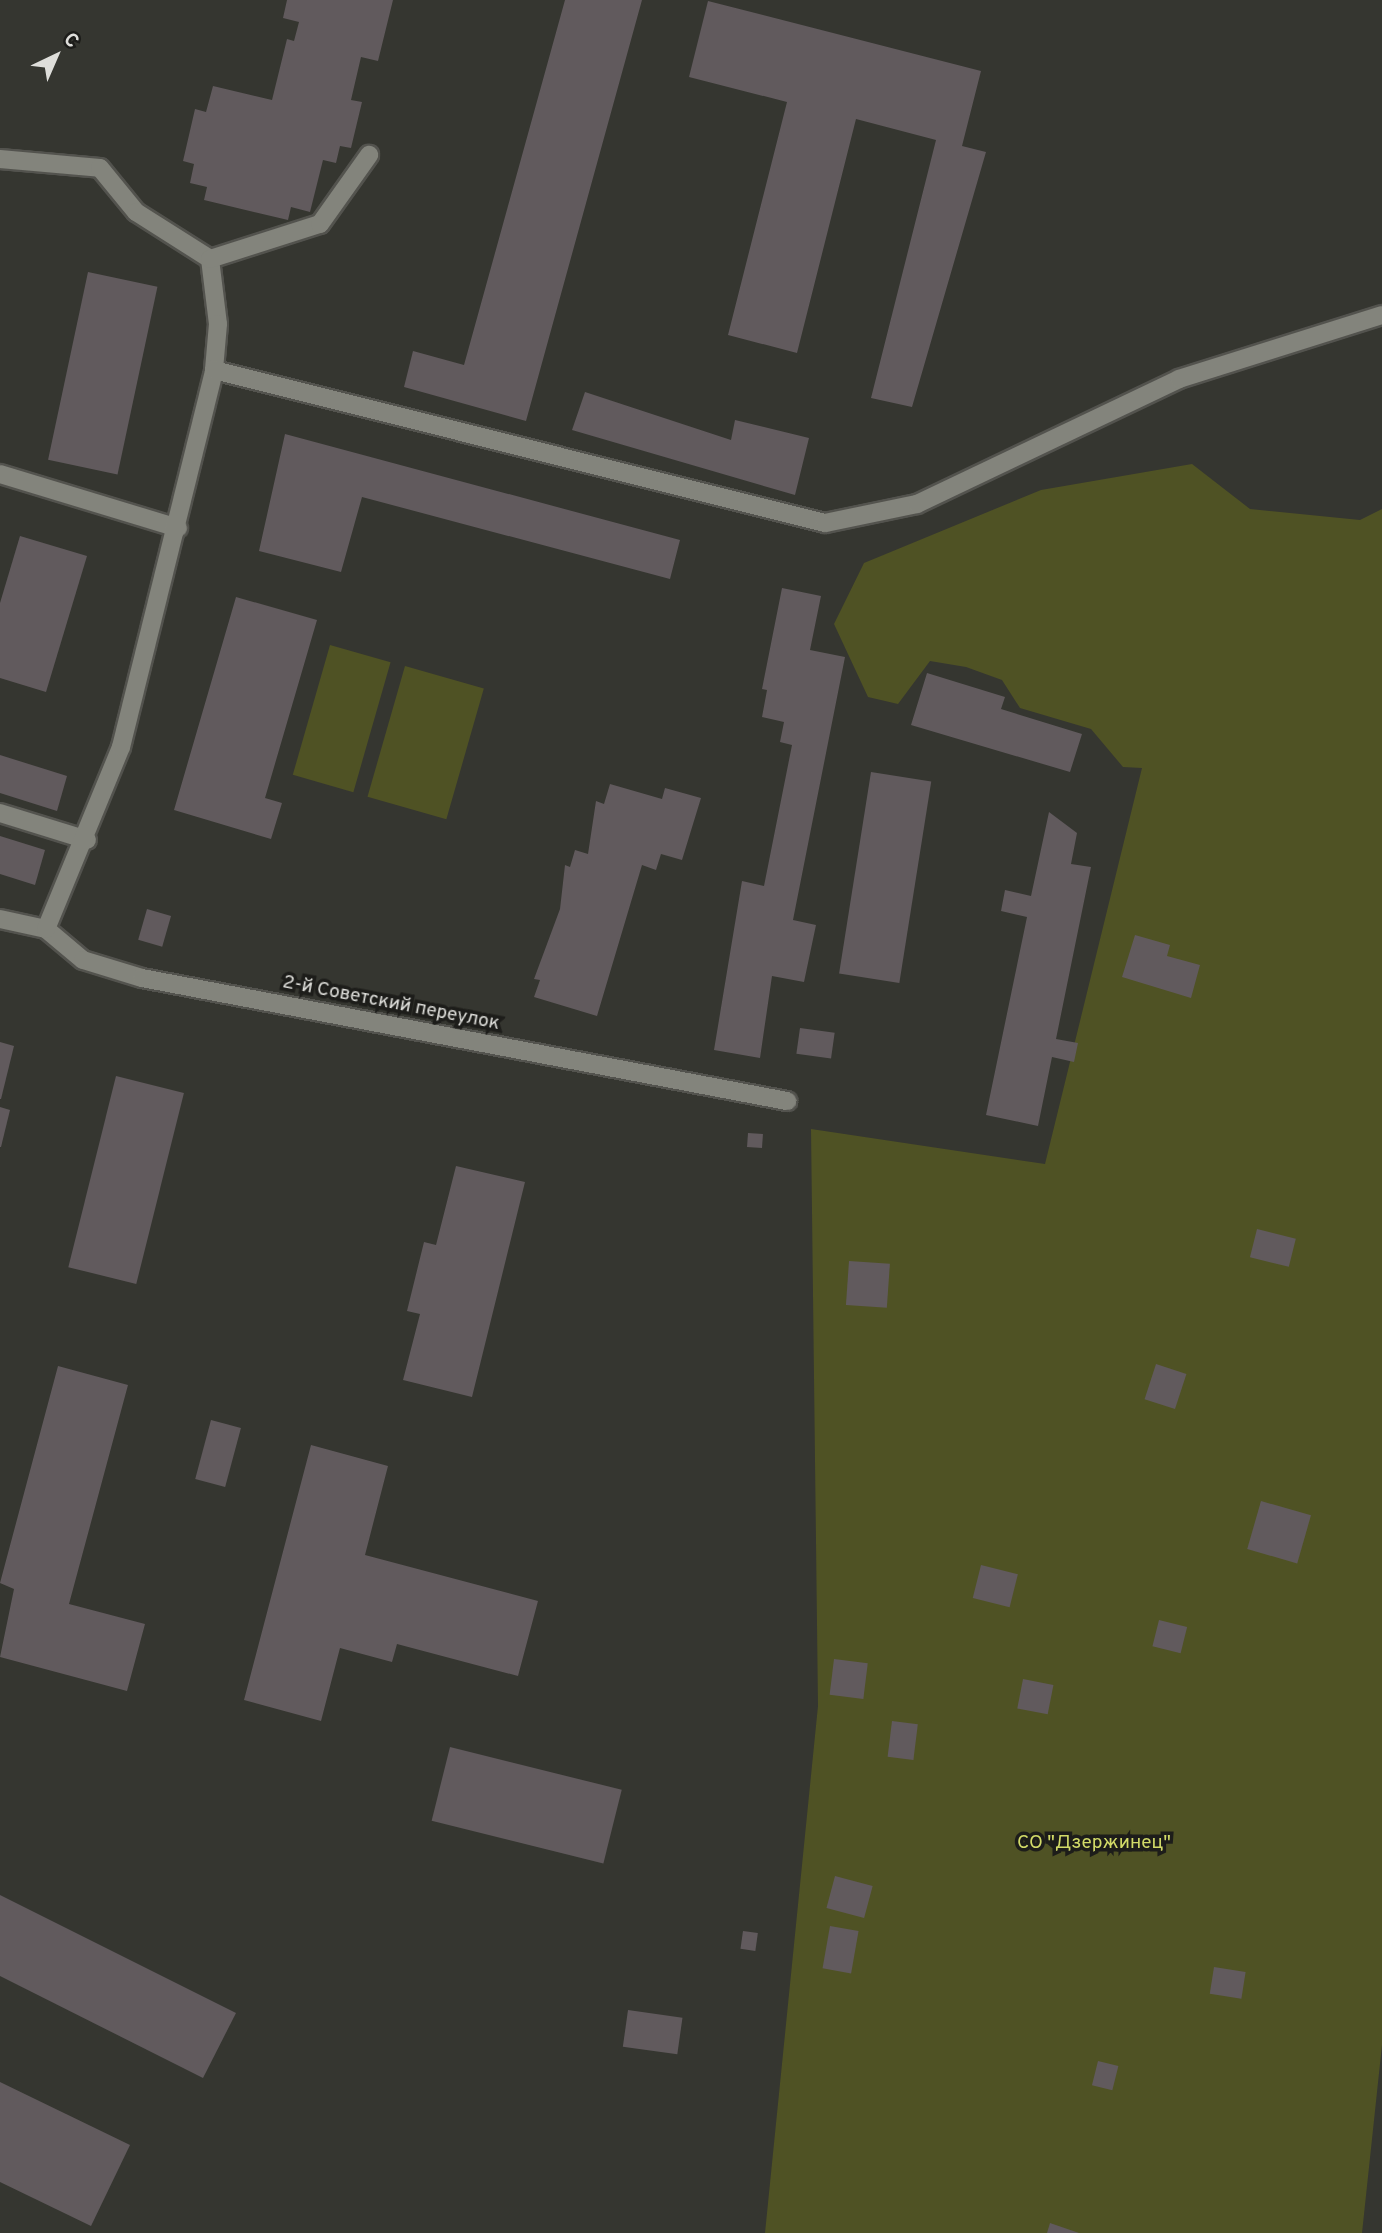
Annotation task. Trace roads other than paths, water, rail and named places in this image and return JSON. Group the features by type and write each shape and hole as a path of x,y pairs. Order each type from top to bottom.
{"street":[{"path":"0,159 100,168 136,212 210,259 320,225 369,155"},
{"path":"46,929 87,840 121,747 178,528 214,370 218,324 210,259"},
{"path":"214,370 825,523 917,504 1178,379 1382,315"},
{"path":"1,474 178,528"},
{"path":"0,813 87,840"},
{"name":"2-й Советский переулок","path":"0,919 46,929 83,960 142,978 787,1101"}],"park label":[{"name":"СО \"Дзержинец\"","path":"1094,1844"}]}
